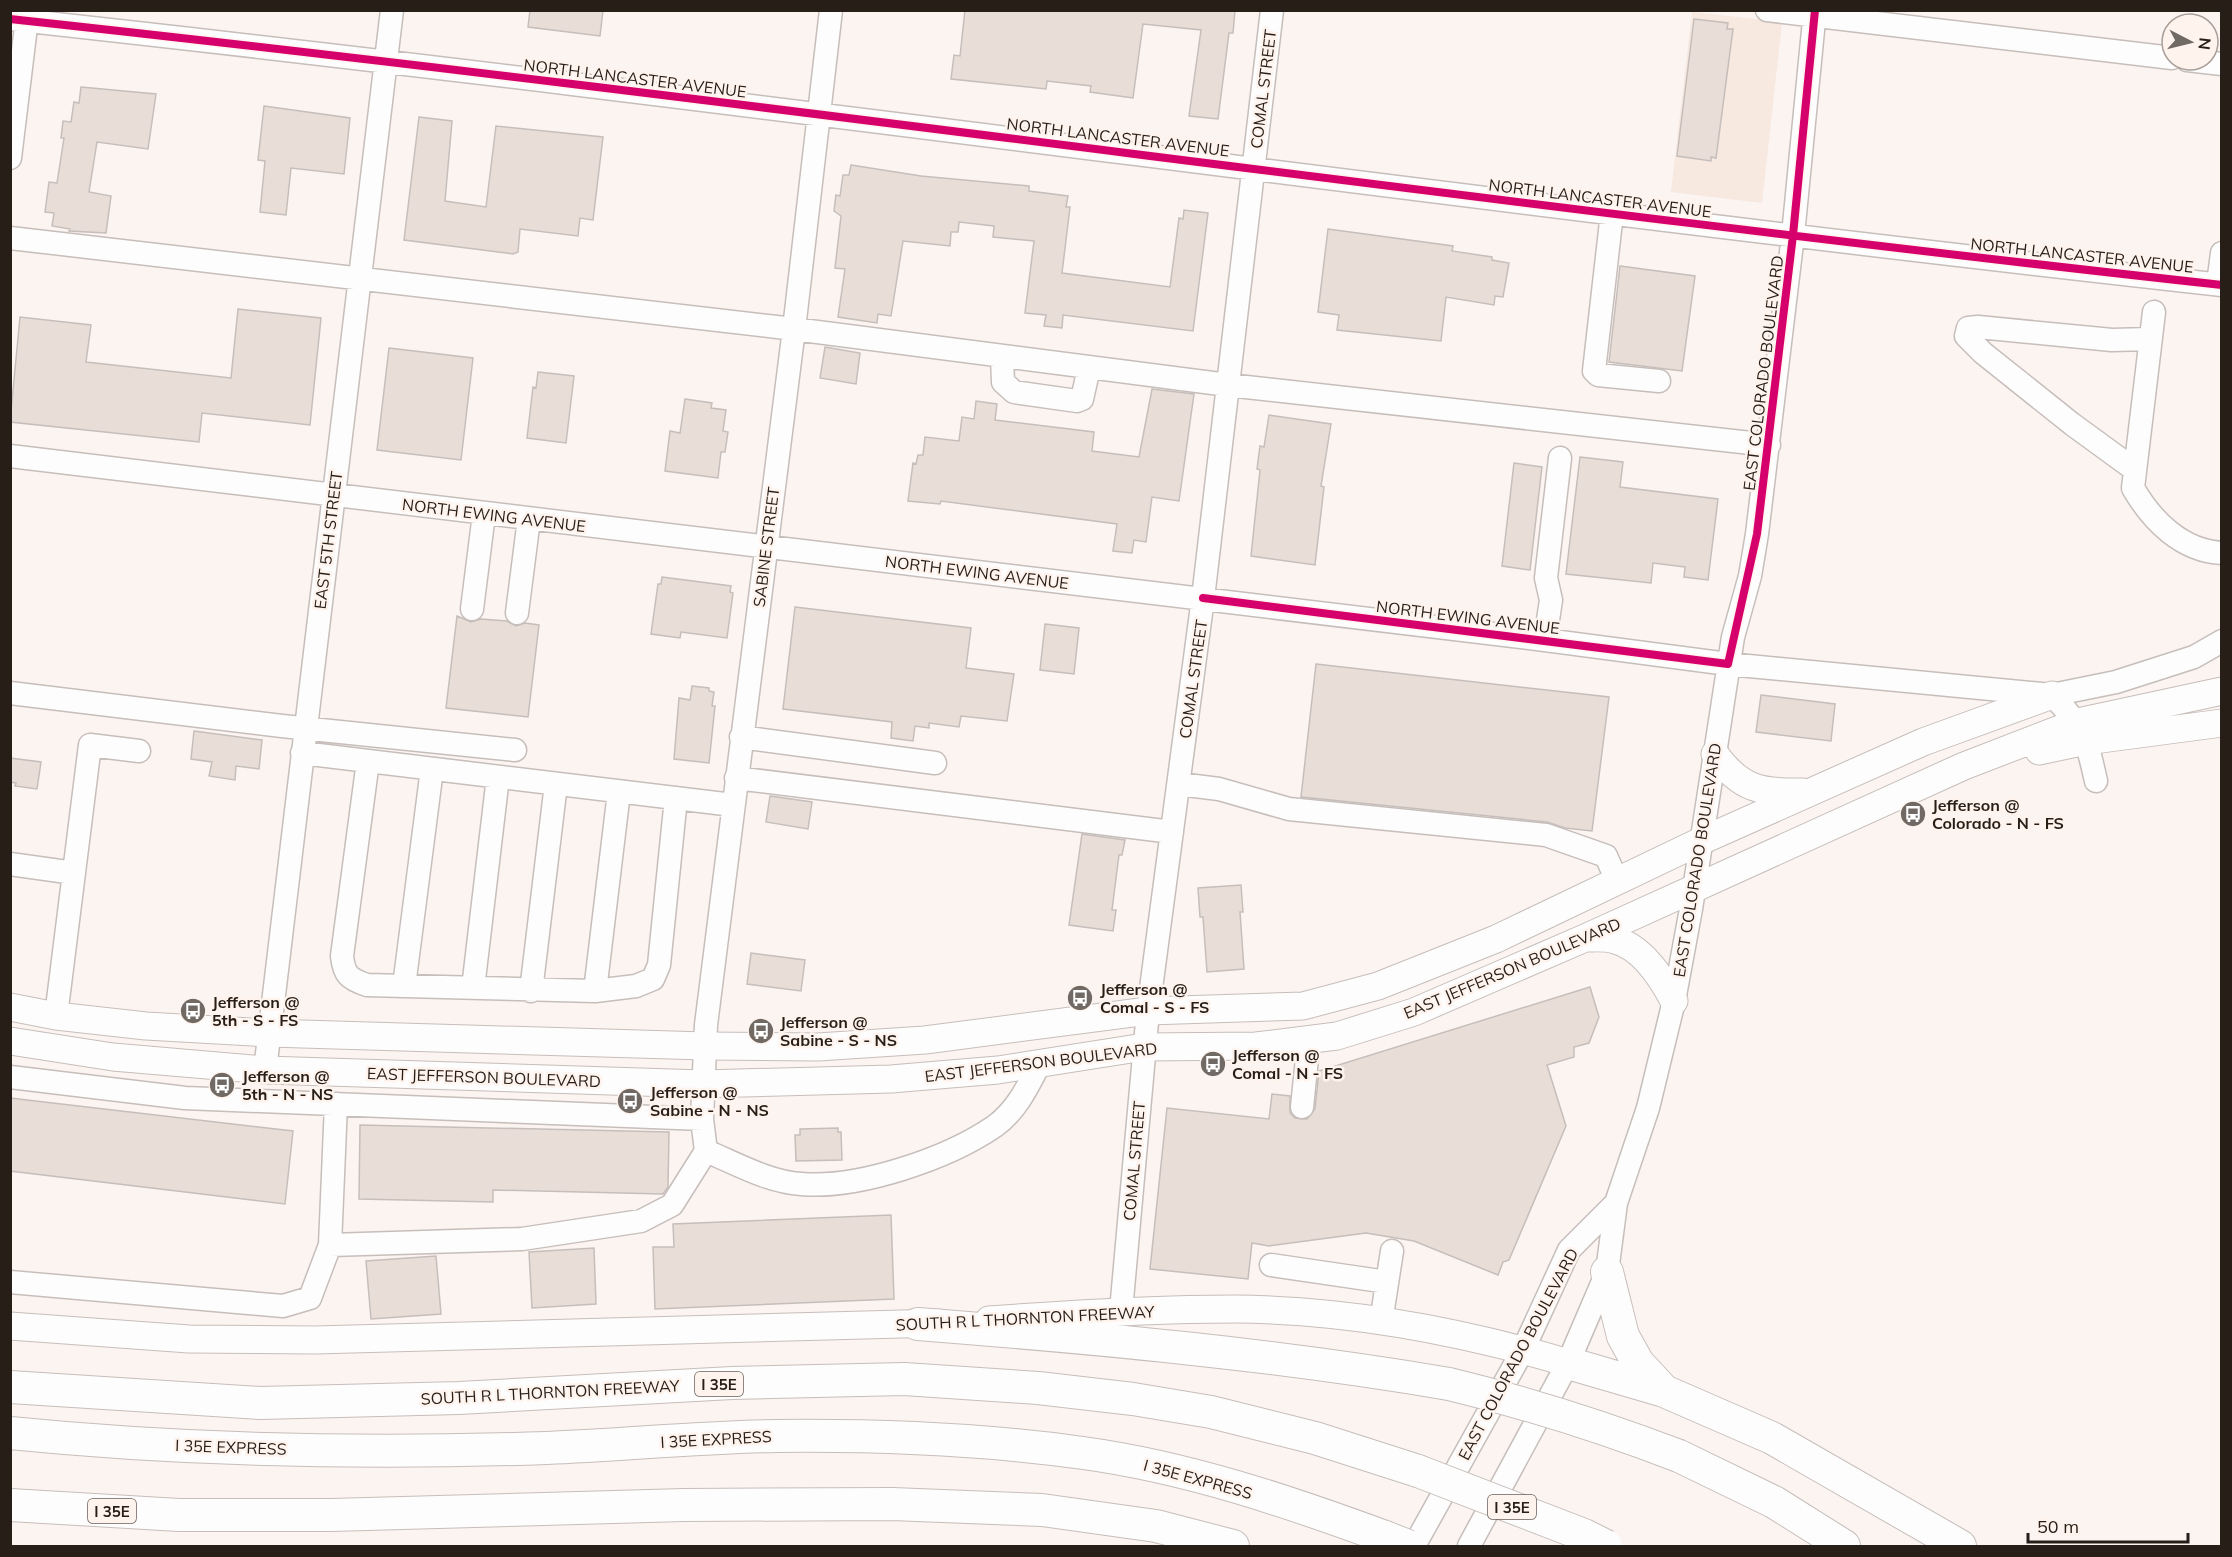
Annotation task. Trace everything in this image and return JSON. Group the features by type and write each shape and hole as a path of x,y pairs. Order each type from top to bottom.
{"highway":[{"path":"1607,1272 1623,1336 1638,1364 1664,1392"},
{"path":"918,1324 1165,1346 1372,1371 1449,1384 1525,1402 1605,1428 1679,1456 1774,1502 1844,1546"},
{"path":"1568,1363 1664,1392 1772,1438 1960,1546"},
{"name":"SOUTH R L THORNTON FREEWAY","path":"10,1387 260,1403 459,1398 732,1383 904,1379 1038,1388 1133,1399 1210,1412 1315,1438 1418,1471 1584,1535 1606,1546"},
{"name":"I 35E EXPRESS","path":"10,1433 217,1448 400,1452 549,1448 775,1436 911,1439 1021,1445 1087,1453 1169,1469 1326,1516 1396,1542"},
{"name":"I 35E","path":"10,1505 179,1515 331,1515 684,1505 892,1504 1042,1510 1156,1526 1206,1542 1233,1546"}],"main road":[{"path":"2082,731 2222,691"},
{"name":"EAST JEFFERSON BOULEVARD","path":"10,1007 56,1016 146,1026 269,1033 705,1046 818,1047 925,1040 1148,1011 1303,1006 1378,986 1496,939 1701,841 1923,742 2052,695"},
{"path":"2082,731 2222,723"},
{"name":"EAST JEFFERSON BOULEVARD","path":"10,1041 113,1057 265,1070 703,1084 891,1079 1040,1063 1144,1047 1256,1046 1337,1036 1414,1012 1586,938 1964,766 2082,731"},
{"path":"1715,754 1729,774 1749,786 1778,793 1810,792"},
{"path":"1586,938 1615,939 1630,947 1663,981 1674,1001"},
{"name":"SOUTH R L THORNTON FREEWAY","path":"10,1326 189,1339 315,1341 918,1324 1120,1311 1238,1309 1352,1317 1523,1350 1568,1363"}],"street":[{"name":"EAST 5TH STREET","path":"265,1070 392,10"},
{"name":"SABINE STREET","path":"706,1151 702,1119 705,1046 831,10"},
{"name":"COMAL STREET","path":"1120,1311 1148,1011 1203,598 1272,10"},
{"path":"1767,10 1815,13 2160,56"},
{"name":"EAST COLORADO BOULEVARD","path":"1469,1546 1568,1363 1607,1272 1616,1203 1648,1108 1674,1001 1694,889 1728,664 1750,576 1793,235 1815,13"},
{"name":"NORTH LANCASTER AVENUE","path":"22,17 386,63 818,113 1793,235 2220,284"},
{"path":"10,158 22,17"},
{"path":"1612,213 1593,367 1598,375 1659,381"},
{"path":"10,238 794,329 1002,358 1228,385 1768,444"},
{"path":"2220,284 2222,253"},
{"path":"2154,312 2133,488 2143,505 2173,535 2198,549 2222,553"},
{"path":"2135,470 2072,424 1983,352 1966,336 1966,332 1968,328 1978,327 2112,340 2150,339"},
{"path":"1002,358 1003,382 1014,392 1077,401 1082,399 1086,391 1089,368"},
{"name":"NORTH EWING AVENUE","path":"10,456 1203,598 1728,664 2052,695 2116,682 2194,657 2222,641"},
{"path":"1545,640 1551,600 1545,578 1560,458"},
{"path":"472,609 484,514"},
{"path":"517,613 529,519"},
{"path":"10,693 515,750"},
{"path":"2052,695 2082,731 2096,781"},
{"path":"741,737 935,764"},
{"path":"56,1016 90,745 139,751"},
{"path":"302,753 733,805"},
{"path":"368,761 342,956 344,971 351,980 367,985 595,991 636,986 653,979 659,965 676,798"},
{"path":"404,986 432,769"},
{"path":"473,988 498,777"},
{"path":"736,778 1172,832"},
{"path":"531,991 556,784"},
{"path":"1179,784 1219,789 1289,809 1546,835 1606,856 1617,880"},
{"path":"595,991 619,792"},
{"path":"10,864 74,873"},
{"path":"1302,1107 1309,1039"},
{"path":"330,1245 522,1239 641,1221 672,1205 706,1151 767,1176 799,1185 851,1184 942,1154 996,1125 1020,1100 1040,1063"},
{"path":"10,1077 185,1098 702,1119"},
{"path":"10,1282 283,1306 310,1298 330,1245 336,1104"},
{"name":"EAST COLORADO BOULEVARD","path":"1414,1546 1523,1350 1569,1250 1616,1203"},
{"path":"1381,1322 1392,1251"},
{"path":"1271,1265 1387,1282"}],"shaded area":[{"path":"1692,12 1782,22 1762,203 1671,192"}],"building":[{"path":"530,10 603,10 600,36 528,27"},
{"path":"965,10 1235,10 1233,33 1229,33 1218,119 1189,116 1201,30 1143,24 1133,98 1090,92 1091,86 1047,81 1046,89 951,79 954,55 960,56"},
{"path":"1694,19 1728,23 1727,29 1733,29 1716,158 1711,157 1711,161 1677,156"},
{"path":"81,87 156,94 148,149 97,142 89,192 111,196 106,233 69,231 70,229 52,226 54,213 45,212 49,182 57,183 64,138 61,138 63,121 71,122 74,102 79,103"},
{"path":"264,106 350,118 344,174 291,168 286,215 260,212 265,161 258,160"},
{"path":"419,117 452,121 445,201 486,207 496,126 603,137 593,220 580,218 578,236 520,229 518,252 513,254 404,240"},
{"path":"851,165 921,176 1029,186 1029,191 1068,196 1066,207 1070,207 1062,273 1170,287 1179,218 1183,219 1184,210 1208,213 1193,331 1063,315 1062,328 1044,326 1046,315 1025,313 1034,241 993,237 994,226 959,222 958,232 951,232 950,246 903,241 891,316 878,314 877,323 838,317 845,269 835,268 841,216 834,211 836,195 840,196 843,175 849,175"},
{"path":"1328,229 1453,246 1452,251 1492,257 1492,260 1509,263 1503,297 1495,296 1494,305 1446,297 1441,341 1337,330 1339,315 1318,312"},
{"path":"1620,266 1695,276 1682,371 1609,362"},
{"path":"238,309 321,318 310,425 202,413 199,442 10,422 20,317 91,325 86,362 231,378"},
{"path":"825,347 860,353 856,384 820,378"},
{"path":"389,348 473,358 461,460 377,450"},
{"path":"538,372 574,376 566,443 527,438 533,387 536,388"},
{"path":"1152,389 1194,394 1179,501 1152,497 1146,542 1134,540 1132,553 1113,551 1117,524 941,501 940,504 908,501 913,463 916,464 918,455 923,455 925,437 959,441 962,417 974,419 976,401 997,404 995,420 1094,432 1092,451 1139,457"},
{"path":"685,399 712,403 711,408 726,410 723,431 728,432 725,452 721,452 718,478 665,471 670,431 680,433"},
{"path":"1269,415 1331,424 1321,486 1324,487 1315,565 1251,556 1260,470 1257,469 1260,446 1264,447"},
{"path":"1580,457 1623,462 1620,487 1718,499 1708,580 1684,577 1685,567 1653,563 1651,583 1566,574"},
{"path":"1514,463 1542,467 1530,570 1502,566"},
{"path":"662,577 731,586 730,592 733,593 727,638 681,632 680,638 651,634 658,584 661,584"},
{"path":"795,607 971,628 966,668 1014,674 1007,721 961,716 959,727 929,723 929,728 915,726 913,741 891,738 892,722 783,709"},
{"path":"457,616 471,622 481,619 507,621 516,626 525,623 539,625 528,717 446,708"},
{"path":"1045,624 1079,628 1074,674 1040,670"},
{"path":"1316,664 1609,697 1592,831 1565,828 1547,822 1301,797"},
{"path":"692,686 709,688 709,691 714,692 712,706 715,706 709,763 674,759 679,698 690,700"},
{"path":"1761,695 1835,704 1831,741 1756,732"},
{"path":"194,731 262,740 259,769 236,766 235,780 209,776 212,762 191,759"},
{"path":"10,758 41,762 37,789 15,786 16,783 10,782"},
{"path":"770,796 812,802 808,829 766,822"},
{"path":"1082,834 1125,840 1122,855 1119,855 1112,910 1116,910 1113,931 1069,925"},
{"path":"1241,885 1243,912 1240,912 1244,969 1207,972 1203,917 1200,917 1198,888"},
{"path":"751,953 805,960 801,991 747,984"},
{"path":"1590,987 1599,1017 1589,1043 1574,1047 1574,1057 1547,1065 1566,1126 1509,1260 1503,1262 1498,1275 1414,1241 1366,1233 1269,1246 1252,1243 1248,1279 1150,1269 1167,1108 1269,1119 1272,1094 1290,1096 1290,1113 1295,1118 1307,1119 1315,1109 1319,1071"},
{"path":"10,1098 293,1131 285,1204 10,1171"},
{"path":"360,1125 669,1132 668,1187 663,1194 493,1190 493,1202 359,1199"},
{"path":"838,1128 838,1132 841,1132 842,1160 796,1161 795,1135 800,1135 800,1129"},
{"path":"891,1215 894,1299 655,1309 653,1247 674,1247 673,1224"},
{"path":"594,1248 596,1304 532,1308 529,1252"},
{"path":"436,1256 441,1314 371,1319 366,1261"}],"cycle path":[{"path":"1203,598 1728,664 1757,534 1793,235 1815,10"},
{"path":"10,19 563,83 1669,221 2222,285"}],"place":[{"name":"Jefferson @ Colorado - N - FS","path":"1913,814"},
{"name":"Jefferson @ Comal - S - FS","path":"1080,998"},
{"name":"Jefferson @ 5th - S - FS","path":"193,1011"},
{"name":"Jefferson @ Sabine - S - NS","path":"761,1031"},
{"name":"Jefferson @ Comal - N - FS","path":"1213,1064"},
{"name":"Jefferson @ 5th - N - NS","path":"222,1085"},
{"name":"Jefferson @ Sabine - N - NS","path":"630,1101"}]}
